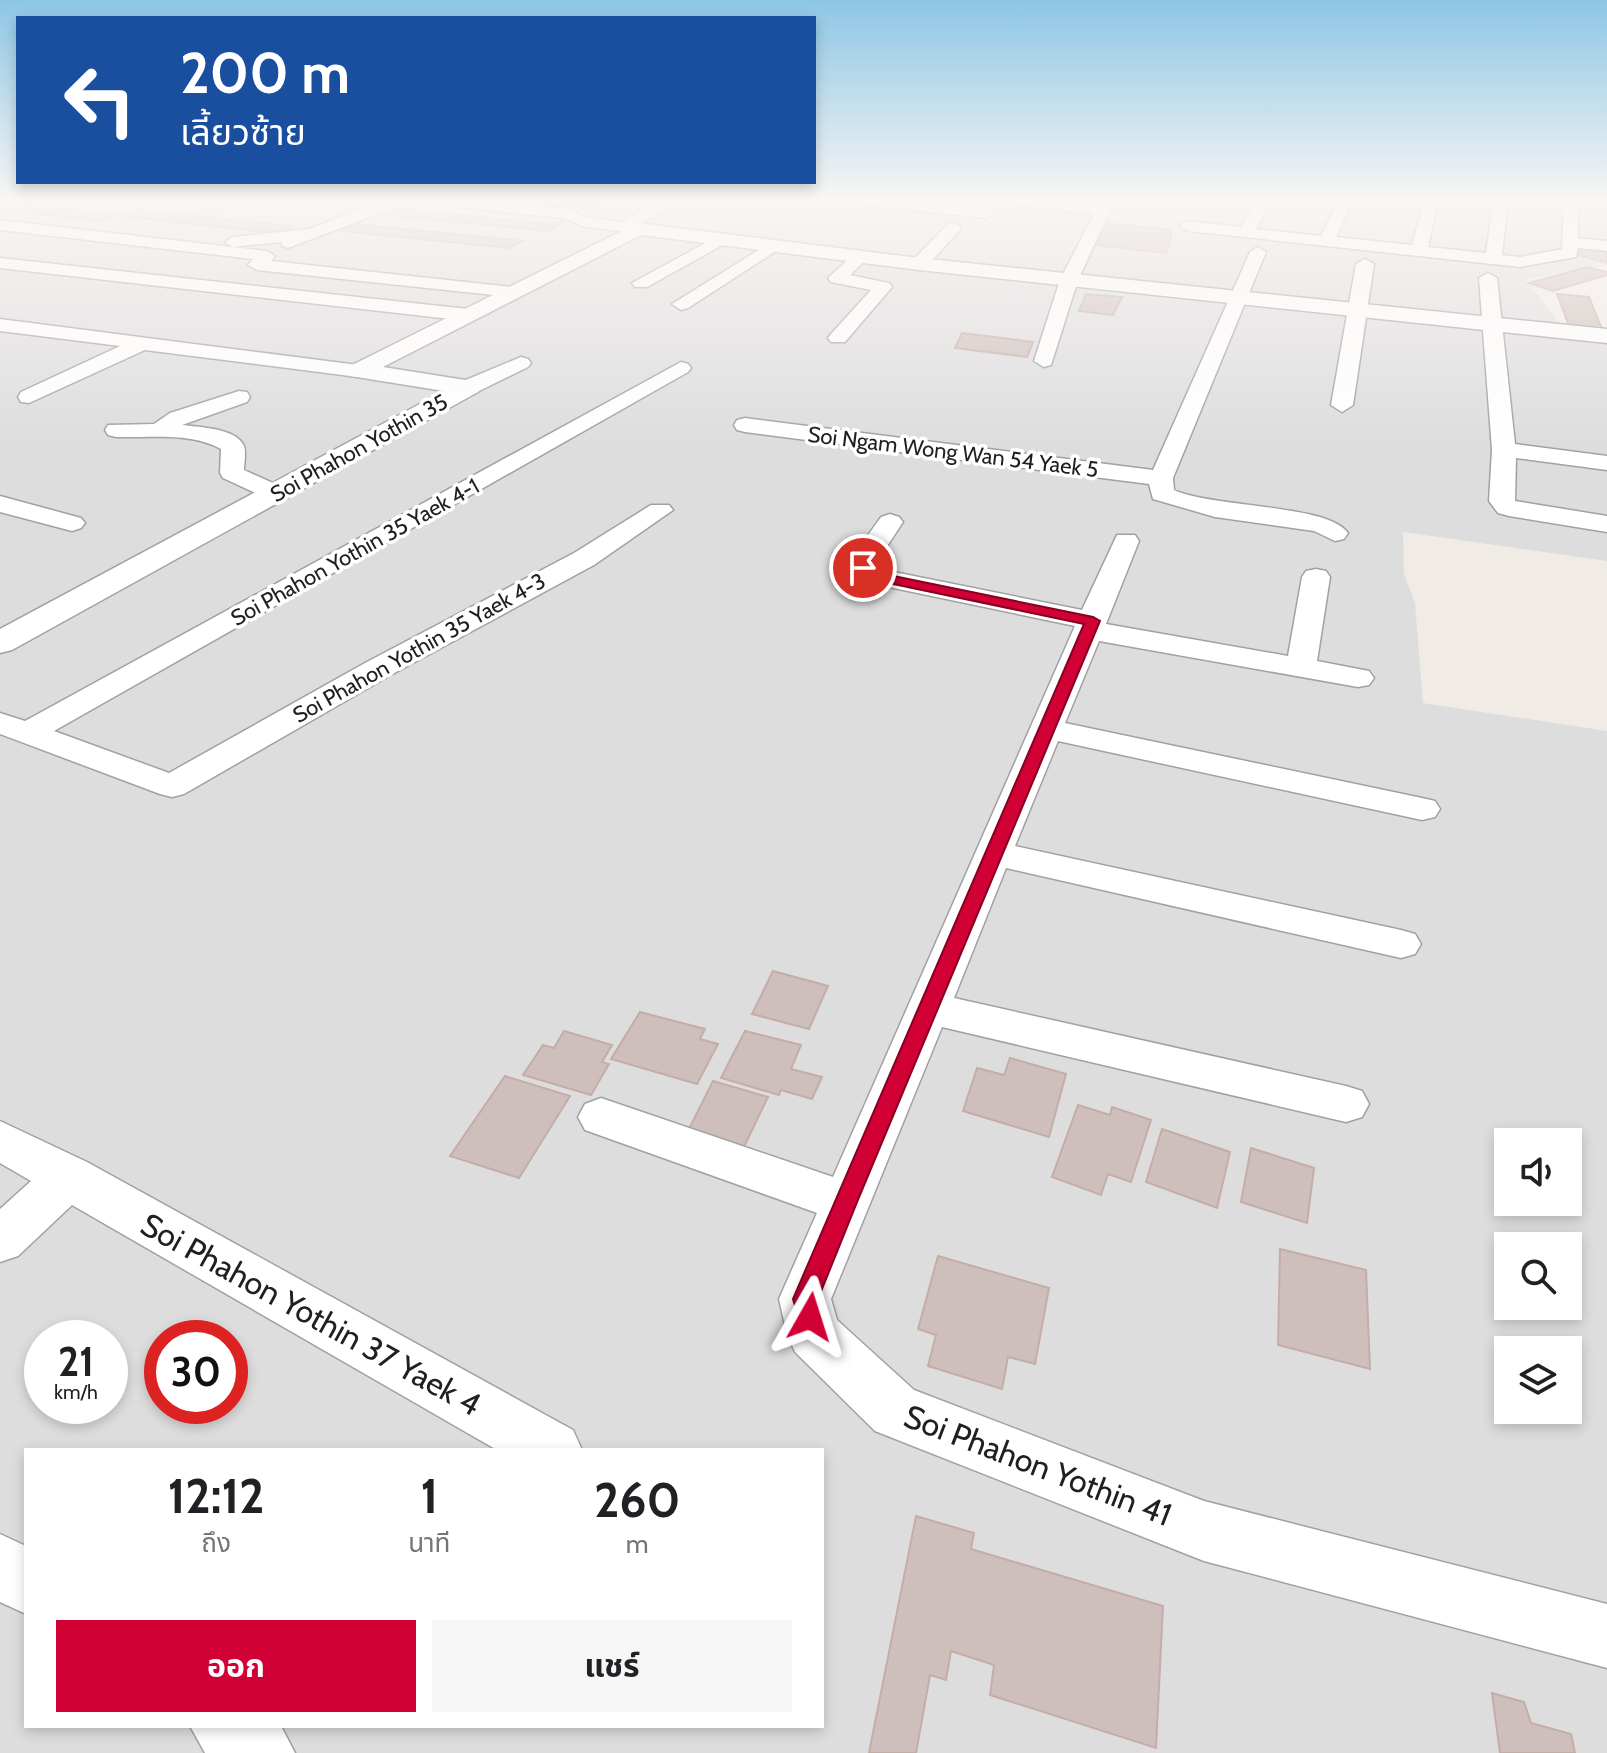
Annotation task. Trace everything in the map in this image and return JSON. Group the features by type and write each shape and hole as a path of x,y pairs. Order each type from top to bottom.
{"street":[{"path":"151,280 468,315"},
{"path":"399,280 513,292"},
{"path":"0,325 358,371 535,280"},
{"path":"641,283 647,280"},
{"path":"681,304 719,280"},
{"path":"838,338 883,287 846,280"},
{"path":"1044,361 1069,280 1607,336"},
{"path":"1245,280 1161,478 1162,494 1175,500 1322,524 1335,533"},
{"path":"1342,405 1363,280"},
{"path":"1491,280 1504,450 1502,501 1507,508 1607,524"},
{"path":"29,397 143,343"},
{"path":"469,387 521,363"},
{"name":"Soi Phahon Yothin 35 Yaek 4-1","path":"14,728 681,368"},
{"name":"Soi Phahon Yothin 35","path":"358,371 469,387"},
{"name":"Soi Phahon Yothin 35","path":"0,643 469,387"},
{"path":"163,432 163,428 178,418 239,397"},
{"name":"Soi Ngam Wong Wan 54 Yaek 5","path":"745,425 1161,478"},
{"path":"116,430 203,435 228,442 233,446 232,473 275,493"},
{"path":"1504,450 1607,463"},
{"path":"0,504 72,523"},
{"name":"Soi Phahon Yothin 35 Yaek 4-3","path":"14,728 168,786 177,784 376,670 584,559 660,510"},
{"path":"890,522 862,563 870,575 1091,625 1358,678"},
{"name":"Soi Phahon Yothin 41","path":"1126,541 1049,729 992,853 805,1299 814,1334 895,1411 1204,1531 1607,1636"},
{"path":"1301,667 1316,577"},
{"path":"1049,729 1422,809"},
{"path":"992,853 1401,944"},
{"path":"927,1008 1346,1104"},
{"path":"601,1117 845,1202"},
{"name":"Soi Phahon Yothin 37 Yaek 4","path":"0,1140 549,1448"},
{"path":"0,1240 70,1177"},
{"path":"0,1565 24,1582"},
{"path":"227,1728 261,1753"}],"shaded area":[{"path":"0,280 1526,280 1563,328 1607,341 1607,561 1403,532 1404,574 1415,603 1423,703 1607,731 1607,1753 0,1753"}],"building":[{"path":"1541,280 1591,280 1553,291 1529,283"},
{"path":"1086,294 1122,297 1113,315 1079,311"},
{"path":"1557,294 1589,297 1602,329 1569,326"},
{"path":"962,333 1033,342 1027,357 955,348"},
{"path":"773,971 828,986 809,1029 752,1014"},
{"path":"640,1012 705,1029 700,1039 718,1044 697,1084 611,1059"},
{"path":"564,1031 612,1045 602,1062 609,1064 591,1095 523,1075 543,1045 554,1048"},
{"path":"745,1031 801,1045 791,1069 822,1077 812,1099 781,1090 779,1095 721,1078"},
{"path":"1010,1058 1066,1074 1049,1137 963,1111 977,1068 1004,1075"},
{"path":"505,1076 570,1096 519,1178 450,1156"},
{"path":"713,1081 768,1097 742,1151 687,1133"},
{"path":"1078,1105 1110,1115 1112,1107 1151,1120 1131,1182 1108,1174 1101,1195 1052,1177"},
{"path":"1162,1129 1230,1152 1217,1208 1146,1182"},
{"path":"1251,1148 1314,1168 1307,1223 1241,1202"},
{"path":"1280,1249 1366,1270 1370,1369 1278,1345"},
{"path":"938,1256 1049,1288 1035,1364 1008,1357 1002,1389 928,1366 936,1335 918,1329"},
{"path":"916,1516 974,1533 971,1549 1163,1606 1156,1748 990,1695 994,1665 951,1651 946,1680 930,1675 916,1753 869,1753"},
{"path":"1492,1693 1524,1702 1531,1723 1571,1734 1575,1753 1500,1753"}],"route":[{"path":"810,1317 805,1299 1093,621 870,575 863,568"}]}
